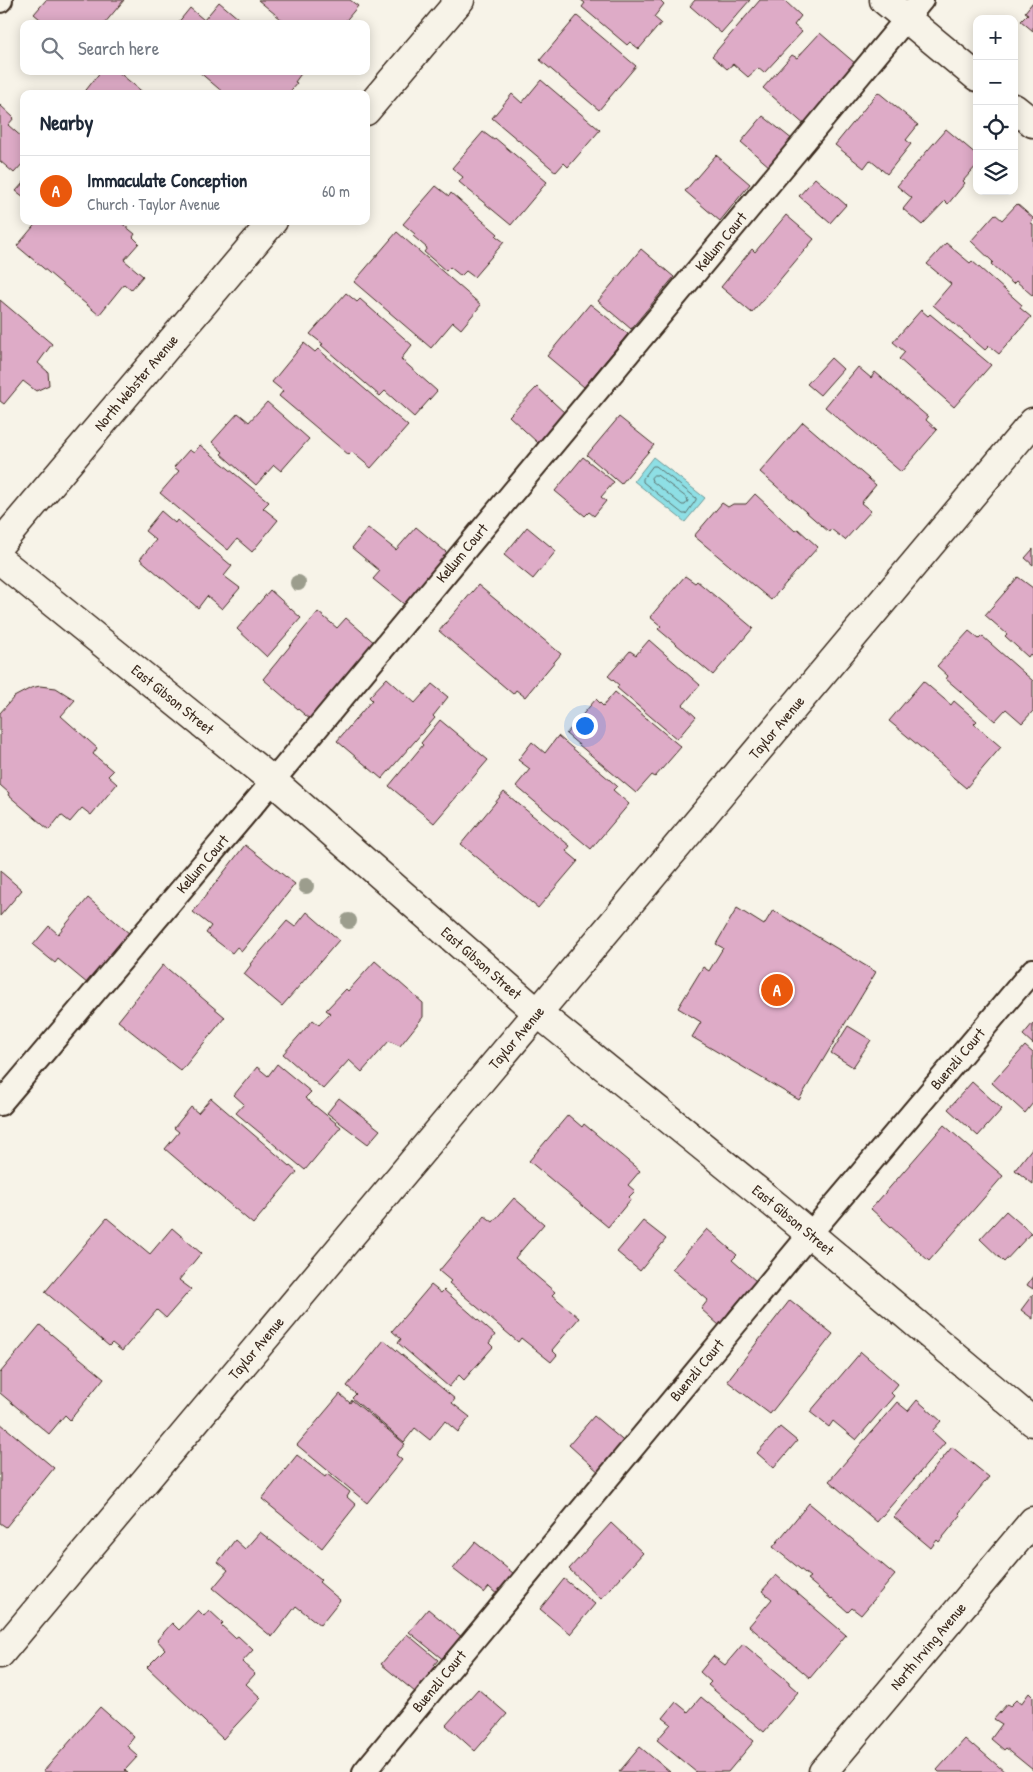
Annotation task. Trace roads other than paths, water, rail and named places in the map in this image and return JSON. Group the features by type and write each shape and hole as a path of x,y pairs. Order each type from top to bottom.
{"street":[{"path":"370,106 460,0"},
{"path":"884,0 914,9 973,73"},
{"path":"1018,111 1033,123"},
{"name":"North Webster Avenue","path":"0,544 270,225"},
{"name":"Taylor Avenue","path":"0,1654 1033,422"},
{"name":"East Gibson Street","path":"0,560 273,781 538,1013 810,1234 1033,1422"},
{"name":"North Irving Avenue","path":"823,1772 1033,1520"}],"lane":[{"name":"Kellum Court","path":"0,1104 273,781 914,9"},
{"name":"Buenzli Court","path":"364,1772 810,1234 1033,970"}],"water":[{"path":"653,457 705,498 685,522 634,481"}],"place":[{"name":"Immaculate Conception","path":"777,990"}]}
